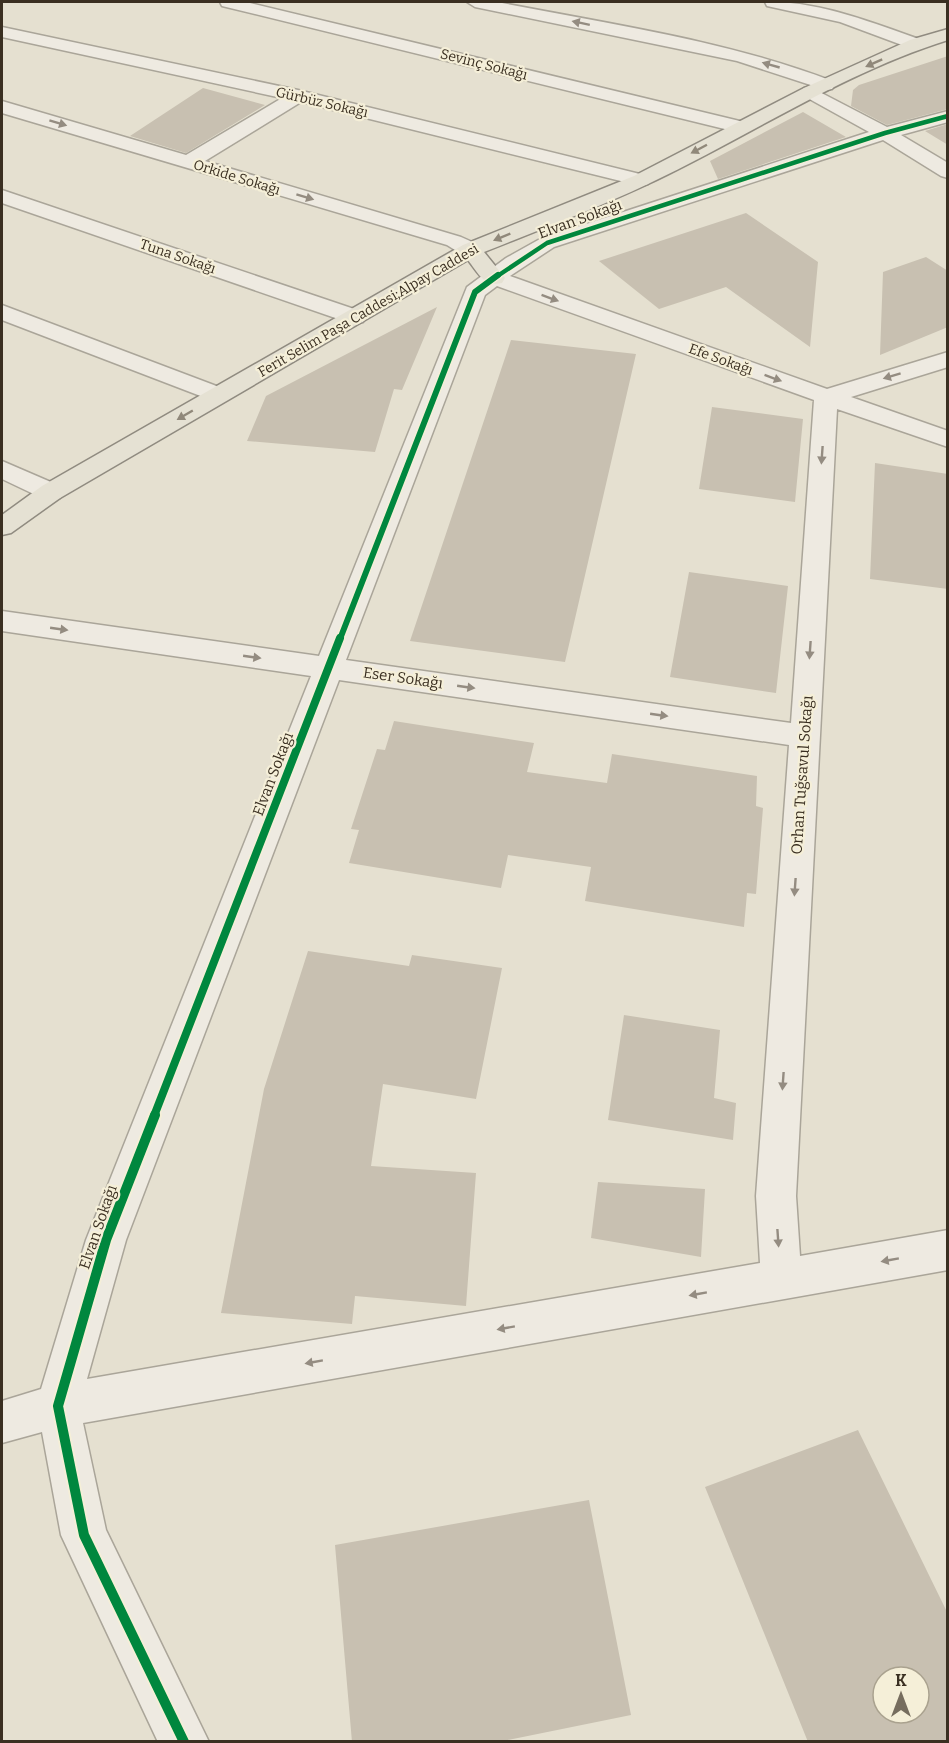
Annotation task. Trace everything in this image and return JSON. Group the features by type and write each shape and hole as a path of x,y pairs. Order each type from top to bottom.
{"main road":[{"name":"Ferit Selim Paşa Caddesi;Alpay Caddesi","path":"2,527 51,492 471,250 641,180 818,88 916,45 948,34"},
{"path":"471,250 495,278"}],"street":[{"name":"Sevinç Sokağı","path":"228,2 741,127"},
{"path":"475,2 740,56 779,67 818,88 948,172"},
{"path":"773,2 845,18 916,45"},
{"name":"Gürbüz Sokağı","path":"2,32 298,96 641,180"},
{"path":"189,162 298,96"},
{"name":"Orkide Sokağı","path":"2,108 454,242 471,250"},
{"name":"Elvan Sokağı","path":"184,1742 84,1535 58,1407 106,1240 475,292 514,262 547,243 885,133 948,116"},
{"name":"Tuna Sokağı","path":"2,195 355,317"},
{"name":"Efe Sokağı","path":"495,278 948,440"},
{"path":"2,312 219,395"},
{"path":"826,397 948,359"},
{"name":"Orhan Tuğsavul Sokağı","path":"781,1280 776,1196 826,397"},
{"path":"2,469 51,492"},
{"name":"Eser Sokağı","path":"2,621 804,736"},
{"path":"2,1422 58,1407 948,1250"}],"building":[{"path":"948,56 948,109 887,125 851,106 853,90 859,85"},
{"path":"203,88 265,105 186,153 130,136"},
{"path":"803,112 846,137 718,179 710,161"},
{"path":"948,124 948,145 925,131"},
{"path":"746,213 818,262 810,347 726,287 659,309 599,261"},
{"path":"926,257 948,271 948,327 880,355 883,272"},
{"path":"437,307 402,390 394,389 375,452 247,441 266,396"},
{"path":"511,340 636,354 565,662 410,641"},
{"path":"712,407 803,419 795,502 699,489"},
{"path":"875,463 948,474 948,589 870,579"},
{"path":"689,572 788,586 776,693 670,677"},
{"path":"394,721 534,743 527,772 607,783 612,754 757,776 756,806 763,808 756,894 747,893 744,927 585,901 591,867 508,855 501,888 349,863 359,830 351,829 377,749 385,750"},
{"path":"308,951 409,966 412,955 502,968 476,1099 383,1084 371,1166 476,1173 466,1306 355,1296 352,1324 221,1313 264,1089"},
{"path":"624,1015 720,1030 714,1098 736,1103 733,1140 608,1120"},
{"path":"598,1182 705,1189 701,1257 591,1238"},
{"path":"858,1430 948,1614 948,1742 808,1742 705,1487"},
{"path":"589,1500 631,1715 498,1742 352,1742 335,1545"}],"cycle path":[{"path":"184,1742 84,1535 58,1406 106,1240 475,292 514,263 547,243 885,133 948,116"}]}
